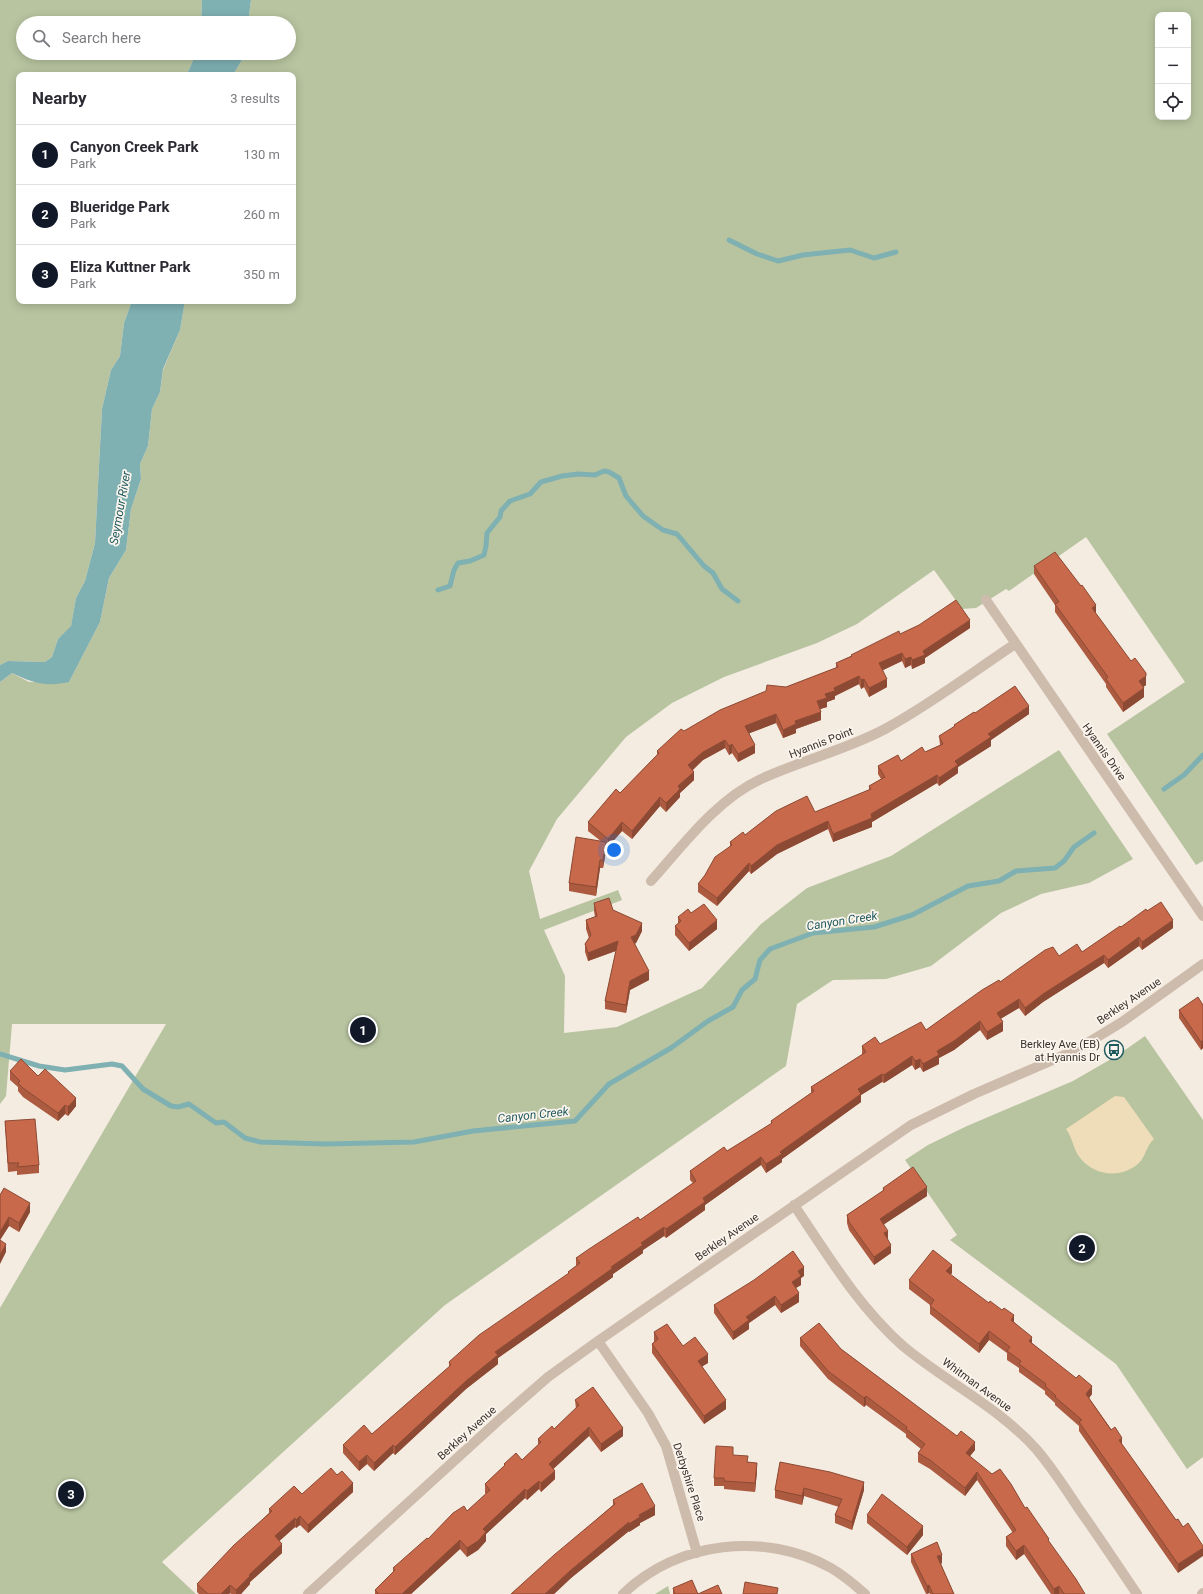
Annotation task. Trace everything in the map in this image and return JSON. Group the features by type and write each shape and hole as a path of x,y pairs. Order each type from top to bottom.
{"street":[{"name":"Hyannis Drive","path":"986,600 1203,916"},
{"name":"Hyannis Point","path":"651,881 710,815 735,795 761,779 854,744 886,728 1015,644"},
{"name":"Berkley Avenue","path":"308,1594 506,1413 548,1377 598,1341 911,1125 974,1094 1076,1050 1122,1022 1203,964"},
{"name":"Whitman Avenue","path":"794,1205 864,1307 883,1327 904,1347 981,1401 1011,1426 1036,1450 1056,1475 1137,1594"},
{"name":"Derbyshire Place","path":"598,1341 648,1413 666,1446 697,1553"},
{"path":"623,1594 638,1580 662,1566 697,1553 747,1545 777,1548 806,1556 832,1568 865,1594"}],"green space":[{"path":"0,0 202,0 201,16 16,16 16,60 193,60 187,72 16,72 16,304 131,304 124,323 120,356 111,370 102,409 95,543 85,581 76,598 71,627 58,639 52,657 45,662 8,661 0,665"},
{"path":"251,0 1203,0 1203,861 1196,865 1107,734 1185,682 1086,537 1009,591 1006,589 976,608 962,609 934,570 857,624 817,643 724,677 672,703 626,737 557,819 529,871 540,919 618,890 622,900 544,930 565,976 564,1033 617,1027 702,988 761,924 807,888 891,856 1059,750 1133,859 1089,883 1041,894 1001,913 931,966 886,979 833,980 797,1004 786,1066 445,1305 162,1562 196,1594 0,1594 0,1308 166,1024 12,1024 6,1096 0,1104 0,682 12,673 29,682 69,682 100,622 109,578 126,550 131,509 141,479 140,464 148,446 152,409 160,392 163,370 180,330 184,304 296,304 296,72 235,72 242,60 296,60 296,16 249,16"},
{"path":"1145,1036 1203,1120 1203,1457 1187,1469 1116,1364 950,1240 957,1235 905,1160 928,1145 967,1126 1073,1081 1118,1055"},
{"path":"668,1586 670,1594 655,1594"}],"sand":[{"path":"1115,1096 1124,1097 1154,1139 1139,1163 1133,1168 1118,1173 1110,1173 1094,1169 1081,1159 1076,1152 1066,1129"}],"water":[{"path":"202,0 251,0 249,16 201,16"},
{"path":"193,60 242,60 235,72 187,72"},
{"name":"Seymour River","path":"131,304 184,304 180,330 163,369 160,392 152,409 148,446 140,464 141,479 131,509 126,550 109,578 100,622 69,682 46,684 33,682 12,673 0,682 0,665 8,661 45,662 52,657 58,639 71,626 76,598 85,581 95,543 102,409 111,370 120,356 124,323"}],"building":[{"path":"1055,552 1096,605 1092,608 1131,661 1135,658 1146,673 1146,676 1139,681 1144,688 1123,703 1106,679 1108,677 1055,604 1059,602 1034,566"},
{"path":"956,600 970,620 923,651 925,655 912,660 911,657 905,659 902,653 879,663 887,679 869,688 864,679 861,680 859,676 834,688 835,691 825,694 827,698 817,701 821,712 795,721 796,724 783,730 776,714 745,726 755,745 738,754 732,744 729,746 725,740 703,752 688,765 694,772 678,786 680,789 666,803 660,797 632,831 622,822 608,839 588,822 616,789 620,793 659,753 657,751 681,729 684,731 720,710 766,691 767,685 786,687 838,667 836,663 899,631 900,634 919,625"},
{"path":"1015,686 1029,706 988,734 991,737 955,761 958,765 939,778 937,775 871,814 872,818 833,834 828,821 777,845 751,866 749,863 717,898 698,884 715,857 732,845 730,842 743,832 745,835 776,811 807,796 815,812 871,789 869,786 885,777 878,766 898,755 901,761 922,747 925,752 943,744 939,736"},
{"path":"576,837 606,842 603,860 600,860 596,887 569,883"},
{"path":"609,898 613,910 642,923 636,935 631,937 649,971 630,981 626,1005 605,1001 618,941 588,953 585,944 591,935 586,920 597,916 594,903"},
{"path":"1161,902 1173,920 1142,942 1139,937 1108,960 1104,955 1043,994 1025,1008 1019,999 997,1013 1003,1022 987,1032 980,1021 954,1041 937,1051 939,1055 923,1064 920,1059 915,1061 912,1056 884,1075 882,1074 858,1089 861,1094 780,1152 782,1154 766,1164 761,1157 703,1198 705,1202 666,1229 664,1227 641,1243 643,1245 611,1267 613,1268 495,1352 498,1355 466,1381 395,1447 393,1445 374,1463 367,1455 359,1462 343,1445 364,1425 372,1434 451,1365 449,1362 479,1335 569,1273 568,1272 580,1263 576,1258 638,1217 640,1220 696,1181 690,1171 724,1147 727,1151 772,1123 771,1121 814,1091 811,1087 866,1052 862,1046 875,1037 880,1044 921,1022 926,1030 982,990 999,980 1000,982 1045,950 1053,947 1059,956 1077,944 1082,952 1146,909 1147,911"},
{"path":"704,904 717,920 689,943 675,926 681,921 678,917 688,909 691,913"},
{"path":"1198,997 1203,1005 1203,1040 1201,1042 1179,1010"},
{"path":"21,1059 38,1076 45,1069 76,1098 68,1107 65,1105 58,1113 18,1083 20,1081 10,1071"},
{"path":"35,1119 39,1165 17,1167 19,1163 8,1163 5,1121"},
{"path":"913,1167 927,1187 880,1219 888,1231 884,1233 891,1245 874,1257 849,1222 847,1215 884,1190 883,1188"},
{"path":"4,1188 30,1203 19,1223 9,1217 0,1232 0,1195"},
{"path":"0,1240 6,1244 0,1255"},
{"path":"933,1250 952,1265 946,1271 989,1303 990,1301 1002,1310 1004,1308 1014,1315 1011,1320 1032,1337 1029,1341 1076,1378 1079,1375 1092,1386 1086,1394 1111,1430 1115,1427 1122,1438 1119,1440 1176,1520 1178,1519 1183,1527 1188,1523 1203,1548 1178,1564 1079,1422 1082,1420 1055,1397 1056,1396 1045,1386 1046,1384 1019,1364 1021,1361 1007,1351 1010,1347 989,1331 979,1344 930,1306 934,1300 909,1280"},
{"path":"793,1251 804,1267 798,1271 801,1276 792,1282 799,1293 781,1305 775,1296 746,1317 749,1320 733,1332 714,1305 754,1280"},
{"path":"819,1323 841,1349 957,1436 961,1431 975,1442 966,1453 992,1474 1000,1469 1025,1508 1027,1507 1085,1594 1064,1594 1059,1586 1054,1589 1024,1545 1016,1551 1006,1537 1016,1530 977,1472 965,1488 930,1460 918,1453 925,1444 906,1429 907,1427 866,1396 864,1398 828,1371 800,1338"},
{"path":"667,1324 683,1346 695,1337 708,1354 698,1361 726,1400 704,1416 652,1344 658,1339 654,1332"},
{"path":"593,1387 623,1428 601,1444 589,1427 549,1464 555,1471 541,1483 539,1481 527,1491 525,1489 483,1529 486,1532 478,1541 467,1548 460,1540 402,1594 377,1594 378,1593 375,1590 395,1570 393,1568 427,1538 428,1539 453,1513 464,1506 467,1511 490,1490 485,1484 505,1465 504,1464 516,1453 522,1460 541,1442 538,1439 552,1426 554,1429 579,1405 575,1400"},
{"path":"716,1446 733,1447 733,1455 748,1456 747,1462 757,1463 755,1483 724,1481 724,1478 714,1478"},
{"path":"780,1462 830,1472 864,1482 852,1522 835,1515 842,1499 804,1488 802,1496 775,1490"},
{"path":"331,1468 337,1475 342,1471 353,1483 308,1525 300,1516 296,1520 295,1518 275,1536 282,1544 249,1575 250,1576 236,1590 230,1585 221,1594 208,1594 197,1584 234,1545 272,1511 269,1509 294,1486 302,1494"},
{"path":"642,1483 655,1506 639,1515 640,1517 629,1524 629,1522 571,1570 545,1594 511,1594 554,1555 615,1504 613,1500"},
{"path":"882,1494 923,1526 907,1547 867,1515"},
{"path":"937,1542 942,1555 937,1556 954,1594 933,1594 929,1585 927,1586 911,1554"},
{"path":"692,1580 698,1594 675,1594 673,1588"},
{"path":"745,1582 778,1588 777,1594 743,1594"},
{"path":"718,1585 722,1594 698,1594"}],"waterway":[{"path":"729,240 757,254 778,261 803,255 850,250 874,258 896,252"},
{"path":"438,590 450,586 454,570 458,563 470,561 484,555 487,533 500,517 501,511 510,501 530,494 541,482 562,476 578,474 595,475 604,471 609,472 619,478 626,496 643,516 663,530 677,534 704,566 713,573 722,589 738,601"},
{"name":"Canyon Creek","path":"1164,789 1184,775 1203,755"},
{"name":"Canyon Creek","path":"0,1054 39,1066 65,1070 112,1064 122,1066 143,1089 171,1106 178,1107 189,1104 216,1123 224,1122 245,1138 260,1142 326,1144 414,1142 473,1131 575,1121 609,1084 671,1048 708,1021 733,1007 742,990 755,979 760,960 770,949 813,933 874,927 912,915 968,886 999,881 1016,871 1055,868 1064,861 1074,847 1094,833"}],"place":[{"name":"Canyon Creek Park","path":"363,1030"},
{"name":"Berkley Ave (EB) at Hyannis Dr","path":"1114,1050"},
{"name":"Blueridge Park","path":"1082,1248"},
{"name":"Eliza Kuttner Park","path":"71,1494"}]}
